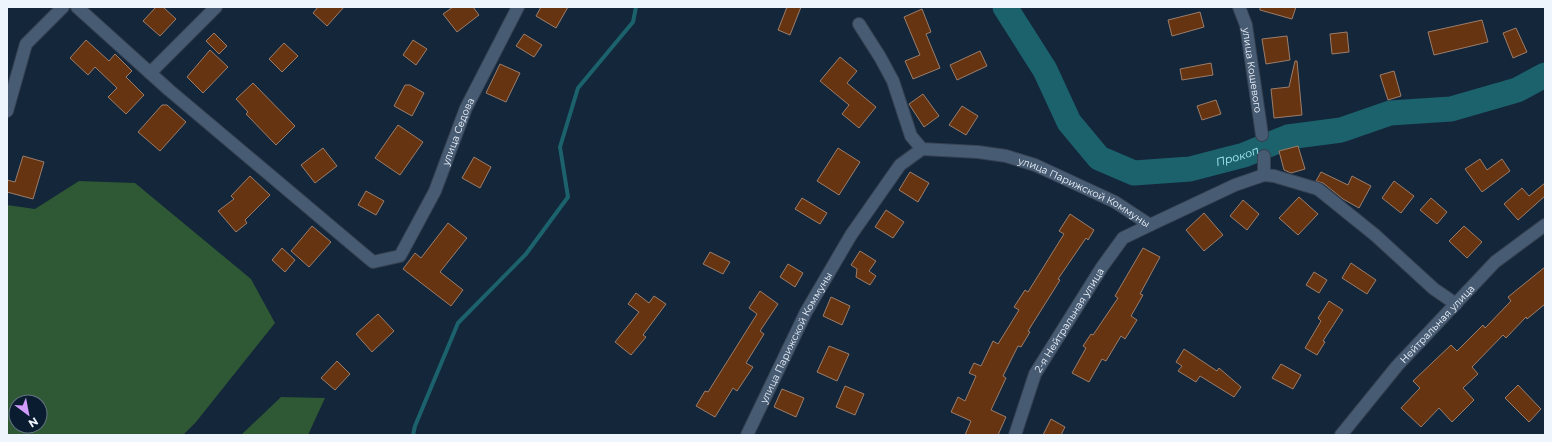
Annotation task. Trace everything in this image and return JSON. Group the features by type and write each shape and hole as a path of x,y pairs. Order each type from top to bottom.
{"street":[{"path":"7,111 26,44 63,7"},
{"path":"77,7 150,73 216,7"},
{"name":"улица Седова","path":"150,73 373,262 400,256 435,191 466,108 518,7"},
{"name":"улица Кошевого","path":"1239,7 1246,26 1262,135"},
{"path":"859,24 893,81 911,136 922,149"},
{"name":"улица Парижской Коммуны","path":"747,435 806,312 851,235 900,165 922,149 978,152 1006,156 1035,165 1115,202 1150,225 1236,185 1264,175"},
{"path":"1264,156 1264,175 1318,190 1375,235 1434,289 1456,304"},
{"name":"2-я Нейтральная улица","path":"1015,435 1035,374 1102,267 1123,238 1150,225"},
{"name":"Нейтральная улица","path":"1341,435 1397,366 1495,262 1545,225"}],"green space":[{"path":"79,181 135,183 251,279 275,323 196,422 183,435 7,435 7,205 35,209"},
{"path":"281,397 325,398 308,435 241,435"}],"building":[{"path":"156,7 163,7 176,19 160,36 143,21"},
{"path":"318,7 344,7 327,26 313,13"},
{"path":"453,7 473,7 479,15 457,32 443,14"},
{"path":"541,7 568,7 556,28 536,16"},
{"path":"787,7 801,7 790,35 778,30"},
{"path":"1260,7 1296,7 1292,19 1260,10"},
{"path":"922,9 931,32 926,34 940,68 913,79 905,61 920,55 904,17"},
{"path":"1200,12 1204,27 1172,36 1168,20"},
{"path":"1482,20 1488,42 1434,55 1428,32"},
{"path":"1516,28 1527,52 1513,58 1503,33"},
{"path":"1347,32 1349,52 1332,54 1330,34"},
{"path":"214,33 227,46 219,54 206,41"},
{"path":"524,34 542,45 534,57 516,46"},
{"path":"1287,36 1290,60 1266,64 1262,39"},
{"path":"86,40 109,61 115,54 132,71 126,77 144,95 126,114 108,97 117,88 95,67 88,75 70,58"},
{"path":"413,40 427,49 416,65 403,55"},
{"path":"284,43 298,56 282,72 269,59"},
{"path":"210,50 228,67 203,93 187,77"},
{"path":"980,51 987,66 957,80 950,65"},
{"path":"840,57 857,71 847,83 876,107 859,128 842,114 849,105 820,81"},
{"path":"1295,61 1297,61 1302,115 1274,118 1271,89 1289,87"},
{"path":"1211,63 1213,75 1182,80 1180,69"},
{"path":"500,64 520,73 506,102 486,93"},
{"path":"1394,71 1401,96 1388,100 1380,75"},
{"path":"253,83 295,126 276,145 246,114 248,112 236,99"},
{"path":"405,85 410,85 424,93 412,116 394,106"},
{"path":"923,94 939,116 924,127 909,104"},
{"path":"1216,100 1221,114 1202,120 1197,106"},
{"path":"162,105 167,105 186,122 160,151 138,132"},
{"path":"962,106 978,116 966,135 949,125"},
{"path":"398,125 423,142 400,175 375,158"},
{"path":"1298,146 1305,169 1291,173 1284,170 1279,151"},
{"path":"323,148 337,166 315,183 301,165"},
{"path":"838,148 860,162 839,195 817,181"},
{"path":"23,156 44,162 33,199 7,192 7,180 15,182"},
{"path":"474,157 491,167 480,188 462,178"},
{"path":"1480,159 1487,170 1502,159 1510,171 1482,192 1465,169"},
{"path":"910,172 929,183 918,202 899,190"},
{"path":"1321,172 1348,185 1352,176 1371,186 1359,208 1343,199 1323,183 1316,181"},
{"path":"250,176 270,195 245,220 247,223 236,232 218,211 234,199 231,196"},
{"path":"1394,181 1414,196 1401,213 1382,198"},
{"path":"1545,183 1545,196 1518,220 1504,204 1522,188 1529,196"},
{"path":"366,191 384,201 376,215 358,205"},
{"path":"1299,197 1318,214 1298,235 1279,218"},
{"path":"802,198 827,213 820,224 795,209"},
{"path":"1431,198 1447,212 1437,224 1420,210"},
{"path":"1243,200 1259,214 1247,230 1230,216"},
{"path":"886,210 904,222 893,238 875,227"},
{"path":"1204,213 1223,235 1204,251 1186,230"},
{"path":"1070,214 1094,230 1088,240 1086,238 1058,279 1060,280 1028,331 1030,332 1021,347 1018,346 1003,376 1006,378 991,410 1006,417 998,435 965,435 971,421 951,412 958,397 965,401 976,376 969,373 974,363 981,366 993,341 998,344 1019,310 1014,307 1025,290 1028,292 1064,234 1059,231"},
{"path":"448,223 467,238 440,272 463,290 451,306 403,269 415,253 421,258"},
{"path":"312,226 331,242 309,267 291,251"},
{"path":"1464,226 1482,242 1467,258 1449,241"},
{"path":"282,248 295,260 285,272 272,260"},
{"path":"1143,248 1160,257 1140,294 1143,295 1131,316 1137,320 1125,339 1121,336 1106,361 1102,359 1089,382 1072,373 1086,348 1083,346 1091,334 1093,335 1118,298 1115,296"},
{"path":"860,251 876,261 869,271 876,276 870,285 856,277 857,269 851,265"},
{"path":"710,252 730,262 723,274 703,264"},
{"path":"1351,263 1376,280 1367,294 1342,278"},
{"path":"788,264 803,273 795,287 780,277"},
{"path":"1545,267 1545,304 1527,319 1526,317 1506,338 1503,335 1472,367 1478,374 1463,388 1474,400 1452,422 1439,408 1421,427 1401,408 1420,388 1413,381 1451,345 1457,351 1483,325 1485,328 1511,301 1508,297"},
{"path":"1314,272 1327,280 1319,293 1306,285"},
{"path":"760,291 778,304 760,331 764,334 746,363 753,367 737,391 733,388 715,417 696,406 705,391 708,392 757,314 749,308"},
{"path":"636,293 649,303 654,296 666,304 643,335 646,337 631,355 615,342 639,312 628,304"},
{"path":"831,297 850,306 842,325 823,316"},
{"path":"1329,301 1343,310 1323,341 1325,342 1317,355 1305,348 1321,321 1318,318"},
{"path":"378,314 394,331 372,352 356,334"},
{"path":"829,346 849,354 837,381 817,372"},
{"path":"1184,349 1217,371 1219,368 1241,387 1234,397 1200,376 1196,382 1178,371 1182,366 1176,362"},
{"path":"337,361 350,374 335,390 321,378"},
{"path":"1281,364 1301,375 1293,389 1272,378"},
{"path":"1518,385 1541,409 1529,422 1505,398"},
{"path":"845,386 864,394 855,415 836,407"},
{"path":"782,389 804,398 796,417 774,407"},
{"path":"1051,419 1065,427 1061,435 1043,435"}],"waterway":[{"path":"413,435 415,426 458,323 526,254 568,197 560,147 578,88 633,22 636,7"},
{"name":"Прокоп","path":"1005,7 1045,70 1069,122 1099,158 1134,173 1190,169 1244,155 1288,137 1341,130 1390,113 1451,109 1517,90 1545,75"}]}
